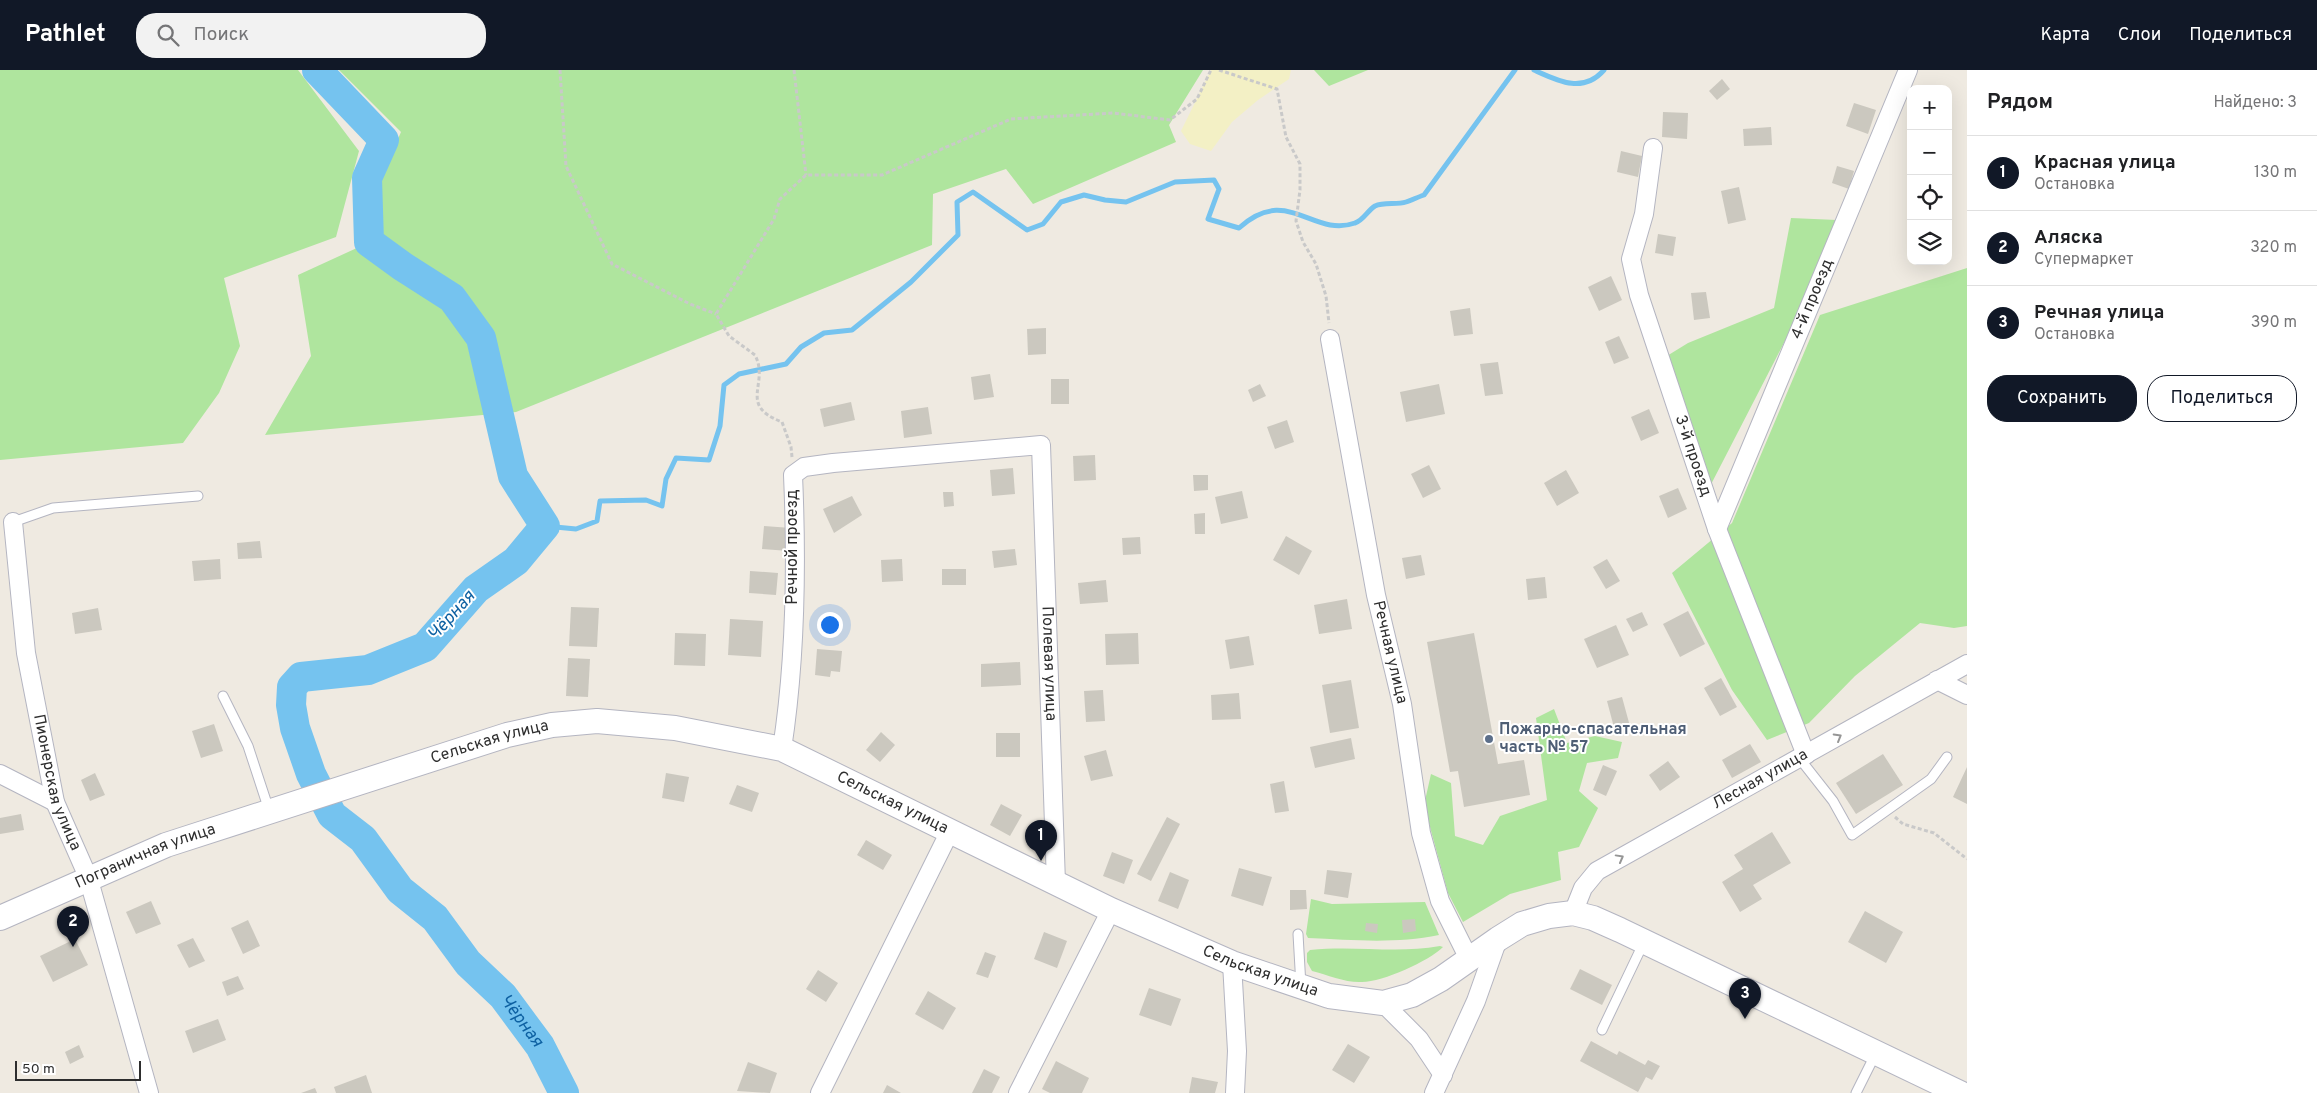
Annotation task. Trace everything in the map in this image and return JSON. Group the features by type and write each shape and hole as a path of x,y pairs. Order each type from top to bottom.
{"main road":[{"name":"Сельская улица","path":"292,803 507,735 552,725 597,721 675,728 782,748 1111,910 1232,963 1329,996 1383,1003"},
{"name":"Пограничная улица","path":"0,918 88,877 166,845 292,803"},
{"path":"1383,1003 1419,991 1442,979 1522,924 1549,916 1573,913 1593,918 1644,941 1960,1093"}],"street":[{"name":"4-й проезд","path":"1718,529 1908,70"},
{"name":"3-й проезд","path":"1653,148 1644,214 1631,259 1638,295 1718,529 1803,757"},
{"name":"Речная улица","path":"1330,338 1376,595 1402,704 1421,833 1440,901 1470,959"},
{"name":"Речной проезд","path":"782,748 790,700 796,552 793,475 804,468 833,463 1040,444"},
{"name":"Полевая улица","path":"1040,444 1056,883"},
{"name":"Пионерская улица","path":"12,522 26,654 55,802 88,877 149,1093"},
{"name":"Лесная улица","path":"1573,913 1583,888 1597,871 1967,664"},
{"path":"1938,680 1967,695"},
{"path":"0,774 55,802"},
{"path":"820,1093 950,831"},
{"path":"1018,1093 1111,910"},
{"path":"1434,1093 1476,1001 1498,939"},
{"path":"1232,963 1237,1051 1235,1093"},
{"path":"1383,1003 1419,1039 1443,1075"}],"lane":[{"path":"12,522 52,508 198,496"},
{"path":"223,696 248,746 269,810"},
{"path":"1803,757 1833,801 1852,835 1932,779 1947,757"},
{"path":"1298,934 1301,988"},
{"path":"1602,1030 1644,941"},
{"path":"1856,1093 1876,1053"}],"path":[{"path":"560,70 566,166 612,264 690,304 716,314 729,336 756,355 761,376 755,392 760,408 770,417 782,422 791,448"},
{"path":"794,70 806,175"},
{"path":"716,314 774,219 780,199 806,175 882,176 1011,119 1113,113 1170,120 1197,99 1211,70"},
{"path":"1219,70 1277,89 1286,137 1300,164 1296,221 1303,242 1316,264 1326,296 1330,338"},
{"path":"1887,811 1903,824 1934,833 1967,859"}],"green space":[{"path":"0,70 298,70 359,151 336,237 224,278 240,346 219,393 183,443 0,460"},
{"path":"339,70 1203,70 1169,125 1176,142 1033,204 1006,169 933,194 932,245 516,412 265,435 311,356 298,275 383,236 380,180 401,132"},
{"path":"1314,70 1368,70 1329,86"},
{"path":"1791,218 1837,220 1805,302 1705,496 1662,359 1688,343 1774,308"},
{"path":"1967,268 1967,626 1954,628 1920,623 1855,676 1809,723 1767,740 1732,690 1672,573 1732,523 1820,315"},
{"path":"1554,709 1567,743 1595,736 1622,742 1618,758 1587,763 1579,791 1598,808 1579,847 1558,852 1561,880 1510,894 1463,922 1448,893 1424,805 1431,774 1451,783 1455,836 1483,845 1500,816 1547,800 1536,718"},
{"path":"1311,899 1332,904 1425,902 1439,935 1406,940 1308,938 1306,934"},
{"path":"1443,947 1417,964 1393,975 1371,981 1350,981 1312,971 1307,962 1307,953 1310,950 1343,948 1407,949"}],"sand":[{"path":"1211,70 1291,70 1289,79 1258,100 1232,122 1211,151 1190,144 1181,131"}],"building":[{"path":"1722,79 1730,89 1717,100 1709,91"},
{"path":"1854,103 1876,110 1868,134 1846,126"},
{"path":"1663,112 1688,113 1687,139 1662,137"},
{"path":"1771,127 1772,145 1744,146 1743,129"},
{"path":"1621,151 1642,156 1638,177 1617,172"},
{"path":"1837,166 1854,171 1849,189 1832,183"},
{"path":"1739,187 1746,220 1728,224 1721,191"},
{"path":"1658,234 1676,237 1673,256 1655,253"},
{"path":"1611,276 1622,300 1599,311 1588,287"},
{"path":"1706,292 1710,318 1694,320 1691,293"},
{"path":"1470,308 1473,334 1454,336 1450,311"},
{"path":"1046,328 1046,354 1028,355 1027,329"},
{"path":"1619,336 1629,358 1614,364 1605,342"},
{"path":"1498,362 1503,394 1485,396 1480,364"},
{"path":"990,374 994,397 974,400 971,377"},
{"path":"1051,379 1069,379 1069,404 1051,404"},
{"path":"1260,384 1266,396 1253,402 1248,390"},
{"path":"1439,384 1445,414 1406,422 1400,392"},
{"path":"851,402 855,420 824,427 820,409"},
{"path":"928,407 932,434 904,438 901,411"},
{"path":"1649,409 1659,433 1641,441 1631,417"},
{"path":"1287,420 1294,442 1275,449 1267,427"},
{"path":"1095,455 1096,480 1074,481 1073,456"},
{"path":"1429,465 1441,489 1423,498 1411,474"},
{"path":"1013,468 1015,494 992,496 990,470"},
{"path":"1566,470 1579,493 1557,506 1544,483"},
{"path":"1193,475 1208,475 1208,490 1194,491"},
{"path":"1678,488 1687,509 1668,518 1659,496"},
{"path":"1242,491 1248,518 1221,524 1215,497"},
{"path":"943,492 953,492 954,506 944,507"},
{"path":"852,496 862,515 834,533 823,509"},
{"path":"1205,513 1205,534 1195,534 1194,514"},
{"path":"764,526 791,528 789,551 762,549"},
{"path":"1286,536 1312,551 1299,575 1273,560"},
{"path":"1140,537 1141,554 1123,555 1122,538"},
{"path":"260,541 262,558 238,559 237,543"},
{"path":"1015,549 1017,565 994,568 992,551"},
{"path":"1421,555 1425,575 1406,579 1402,558"},
{"path":"220,559 221,579 194,581 192,561"},
{"path":"902,559 903,581 882,582 881,560"},
{"path":"1607,559 1620,581 1606,589 1593,567"},
{"path":"942,569 966,569 966,585 942,585"},
{"path":"750,571 778,573 776,595 749,593"},
{"path":"1545,577 1547,598 1528,600 1526,579"},
{"path":"1106,580 1108,602 1080,604 1078,583"},
{"path":"1347,599 1352,629 1319,634 1314,605"},
{"path":"571,607 599,608 597,647 569,646"},
{"path":"98,608 102,630 75,634 72,613"},
{"path":"1688,611 1705,644 1680,657 1663,624"},
{"path":"1642,612 1648,625 1633,632 1626,619"},
{"path":"730,619 763,621 761,657 728,655"},
{"path":"1616,625 1629,655 1597,668 1584,639"},
{"path":"675,633 706,634 705,666 674,665"},
{"path":"1138,633 1139,664 1106,665 1105,634"},
{"path":"1474,633 1498,764 1524,760 1530,795 1464,807 1458,771 1450,772 1427,642"},
{"path":"1249,636 1254,665 1230,669 1225,640"},
{"path":"817,649 842,651 840,672 831,671 830,677 815,675"},
{"path":"568,658 590,659 588,697 566,696"},
{"path":"1020,662 1021,685 981,687 981,664"},
{"path":"1721,678 1737,707 1720,716 1704,688"},
{"path":"1351,680 1359,728 1330,733 1322,685"},
{"path":"1103,690 1105,721 1086,722 1084,691"},
{"path":"1239,693 1241,719 1212,720 1211,695"},
{"path":"1622,697 1631,730 1616,735 1607,701"},
{"path":"214,724 223,751 201,758 192,731"},
{"path":"881,732 895,745 880,762 866,750"},
{"path":"996,733 1020,733 1020,757 996,757"},
{"path":"1351,738 1355,759 1315,768 1310,747"},
{"path":"1750,744 1761,762 1732,778 1722,760"},
{"path":"1106,750 1113,776 1091,781 1084,756"},
{"path":"1883,754 1903,785 1856,814 1836,783"},
{"path":"1668,761 1680,777 1660,791 1649,775"},
{"path":"1603,765 1617,771 1606,796 1593,790"},
{"path":"1967,767 1967,804 1953,797"},
{"path":"95,773 105,795 90,801 81,780"},
{"path":"666,773 689,777 684,802 662,798"},
{"path":"1284,781 1289,811 1275,813 1270,784"},
{"path":"737,785 759,793 752,812 729,804"},
{"path":"1001,804 1022,815 1010,836 990,825"},
{"path":"21,814 24,830 0,834 0,818"},
{"path":"1167,817 1180,824 1151,881 1137,874"},
{"path":"1772,832 1791,863 1753,885 1762,899 1740,912 1722,882 1743,869 1734,855"},
{"path":"866,840 892,855 883,870 857,855"},
{"path":"1112,852 1133,860 1124,884 1103,876"},
{"path":"1239,868 1272,877 1263,906 1231,896"},
{"path":"1327,870 1352,873 1348,898 1324,894"},
{"path":"1170,872 1189,880 1178,909 1158,901"},
{"path":"1290,890 1306,890 1307,909 1290,910"},
{"path":"151,901 161,924 136,934 126,912"},
{"path":"1865,911 1903,932 1886,963 1848,942"},
{"path":"1415,919 1416,931 1403,933 1402,920"},
{"path":"248,920 260,946 243,954 231,928"},
{"path":"1366,923 1378,924 1377,933 1365,931"},
{"path":"1044,932 1067,941 1057,968 1034,959"},
{"path":"193,938 205,961 189,968 177,945"},
{"path":"75,939 88,965 53,982 40,956"},
{"path":"985,952 996,956 988,978 976,974"},
{"path":"1580,969 1612,985 1602,1005 1570,989"},
{"path":"818,970 838,983 826,1002 806,989"},
{"path":"238,976 244,989 227,996 222,982"},
{"path":"1149,988 1181,999 1171,1026 1139,1015"},
{"path":"928,991 956,1008 943,1030 915,1014"},
{"path":"218,1019 226,1040 193,1053 185,1031"},
{"path":"1591,1041 1617,1055 1619,1051 1645,1065 1648,1060 1660,1066 1652,1080 1646,1077 1638,1092 1580,1061"},
{"path":"1348,1044 1370,1057 1354,1083 1332,1070"},
{"path":"79,1045 84,1057 70,1064 65,1052"},
{"path":"1056,1061 1089,1078 1082,1093 1050,1093 1042,1089"},
{"path":"748,1062 777,1073 770,1093 737,1091"},
{"path":"984,1069 1000,1077 992,1093 972,1093"},
{"path":"366,1075 372,1093 336,1093 334,1087"},
{"path":"1192,1077 1218,1082 1215,1093 1189,1093"},
{"path":"887,1085 901,1093 883,1093"},
{"path":"315,1088 317,1093 301,1093"}],"waterway":[{"name":"Чёрная","path":"317,70 384,140 367,178 369,242 452,298 481,338 513,476 545,526 516,561 476,589 425,647 368,670 301,677 292,687 291,705 295,728 311,774 332,815 363,839 400,890 435,918 468,963 503,996 540,1046 564,1093"},
{"path":"545,526 576,529 597,521 600,501 646,500 662,506 666,479 676,458 709,460 720,426 724,385 739,374 786,364 801,347 824,333 852,330 911,282 958,235 957,202 973,192 1027,230 1043,224 1061,202 1084,195 1126,202 1175,182 1214,180 1219,189 1208,219 1239,228 1256,216 1271,211 1285,211 1325,224 1340,226 1355,223 1361,220 1375,206 1402,203 1424,195 1515,70"},
{"path":"1534,70 1570,83 1588,82 1604,70"}],"place":[{"name":"Пожарно-спасательная часть № 57","path":"1489,739"},
{"name":"Красная улица","path":"1041,861"},
{"name":"Аляска","path":"73,947"},
{"name":"Речная улица","path":"1745,1019"}]}
